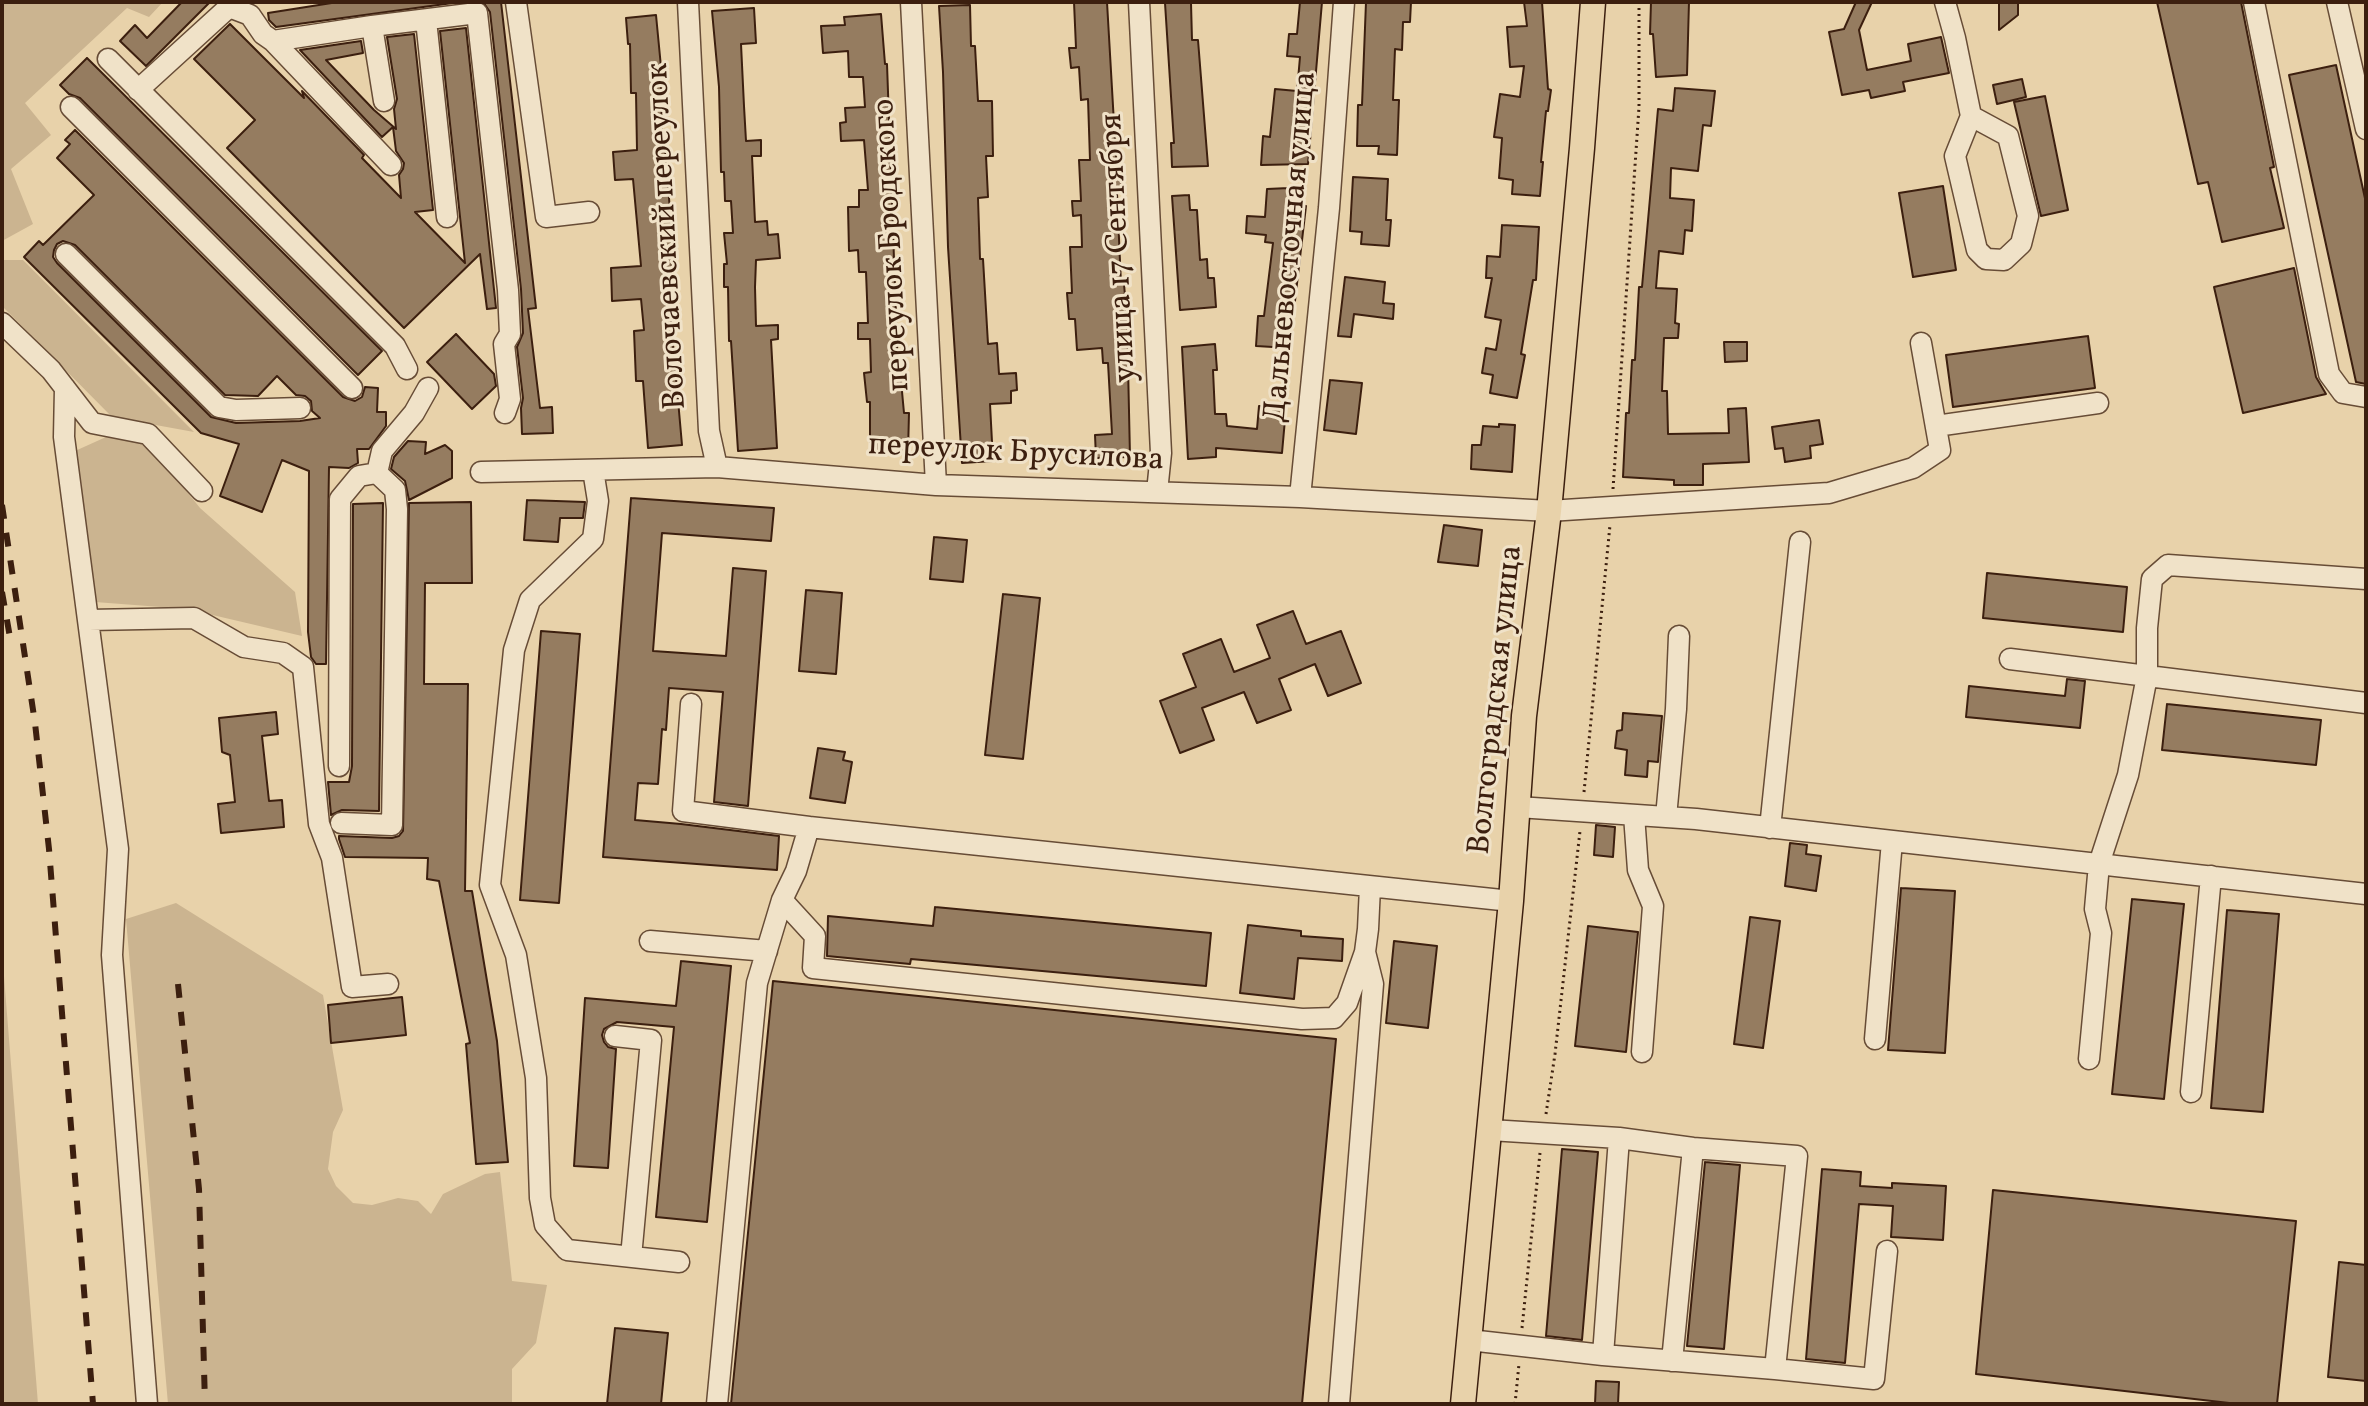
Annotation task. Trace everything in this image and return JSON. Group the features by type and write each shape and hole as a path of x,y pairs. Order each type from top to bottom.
{"main road":[{"name":"Волгоградская улица","path":"1463,1404 1511,901 1524,716 1549,511 1593,2"}],"street":[{"path":"516,2 546,217 589,212"},
{"name":"Волочаевский переулок","path":"688,2 709,431 717,467"},
{"name":"переулок Бродского","path":"911,2 936,485"},
{"name":"улица 17 Сентября","path":"1139,2 1161,453 1157,492"},
{"name":"Дальневосточная улица","path":"1300,497 1329,208 1344,2"},
{"path":"1945,2 1971,116 1955,156 1958,170 1977,250 1986,259 2004,260 2021,244 2028,216 2008,136 1971,116"},
{"path":"2254,2 2329,374 2343,393 2366,397"},
{"path":"2337,2 2366,129"},
{"path":"138,90 229,7 250,15 263,34 391,165"},
{"path":"273,41 477,13 508,290 510,334 504,344 510,399 505,413"},
{"path":"426,20 447,217"},
{"path":"372,26 384,101"},
{"path":"108,59 395,346 407,369"},
{"path":"71,107 352,388"},
{"path":"66,254 219,407 236,410 300,408"},
{"path":"2,323 51,370 92,423 148,434 202,491"},
{"path":"1921,343 1936,426 2098,403"},
{"path":"65,388 64,437 118,849 112,955 147,1404"},
{"path":"377,473 382,451 414,413 428,388"},
{"name":"переулок Брусилова","path":"481,472 717,467 936,485 1300,497 1549,511 1829,493 1913,468 1940,450 1936,426"},
{"path":"593,470 598,501 593,539 530,600 514,650 490,885 516,955 534,1063 540,1198 545,1225 567,1250 679,1262"},
{"path":"339,766 340,499 359,476 377,473"},
{"path":"341,823 392,825 397,509 395,490 377,473"},
{"path":"1770,828 1800,542"},
{"path":"2089,1059 2101,933 2095,909 2099,864 2128,775 2147,676 2147,628 2152,579 2168,565 2366,579"},
{"path":"89,620 194,618 244,647 283,653 303,667 319,824 332,858 352,987 388,984"},
{"path":"1666,817 1679,636"},
{"path":"2010,659 2366,703"},
{"path":"691,704 683,811 1511,901"},
{"path":"1518,807 1666,817 2366,894"},
{"path":"1634,815 1638,870 1653,906 1642,1052"},
{"path":"717,1404 757,983 782,900 796,871 809,827"},
{"path":"1875,1039 1892,841"},
{"path":"2191,1092 2211,876"},
{"path":"782,900 815,936 813,968 1302,1019 1334,1018 1347,1003 1365,952 1370,887"},
{"path":"650,941 767,951"},
{"path":"1339,1404 1373,984 1365,952"},
{"path":"615,1036 651,1040 631,1257"},
{"path":"1490,1130 1619,1138 1693,1148 1797,1156 1775,1369"},
{"path":"1603,1355 1619,1138"},
{"path":"1672,1361 1693,1148"},
{"path":"1469,1340 1874,1379 1887,1251"}],"path":[{"path":"1515,1404 1542,1133 1555,1054 1582,811 1611,507 1639,107 1639,2"}],"shaded area":[{"path":"2,2 163,2 149,17 127,8 25,103 51,135 11,169 33,224 2,241"},
{"path":"2,260 23,260 194,432 112,417 2,306"},
{"path":"106,437 149,444 200,508 295,592 302,636 187,609 95,602 75,451"},
{"path":"176,903 323,995 343,1110 333,1132 328,1169 336,1186 353,1203 372,1205 398,1198 418,1201 431,1214 443,1194 485,1174 500,1172 512,1281 547,1285 536,1343 512,1369 512,1404 168,1404 126,919"},
{"path":"2,951 38,1404 2,1404"}],"building":[{"path":"182,2 210,2 146,66 120,41 135,25 147,38"},
{"path":"338,2 460,2 276,27 269,20 268,13"},
{"path":"483,2 501,2 536,308 528,309 540,408 552,407 553,433 522,434 523,398 517,347 523,333 521,289 490,12"},
{"path":"1074,2 1107,2 1116,158 1120,158 1122,193 1117,193 1121,284 1124,284 1127,319 1130,457 1096,458 1095,435 1112,434 1108,363 1103,363 1102,348 1077,350 1075,319 1069,319 1067,293 1072,293 1070,247 1082,247 1081,215 1073,216 1072,201 1081,201 1079,160 1090,160 1088,99 1081,100 1079,67 1071,68 1069,48 1076,48"},
{"path":"1300,2 1322,2 1308,164 1261,165 1263,136 1270,137 1275,89 1297,91 1300,57 1287,56 1289,34 1297,34"},
{"path":"1366,2 1411,2 1410,22 1403,22 1402,50 1395,49 1393,100 1399,100 1397,155 1378,154 1379,146 1357,146 1358,105 1362,105"},
{"path":"1524,2 1542,2 1548,89 1551,90 1546,111 1540,196 1512,194 1513,180 1499,178 1502,138 1494,137 1500,94 1520,97 1524,66 1510,67 1507,27 1527,26"},
{"path":"1651,2 1689,2 1687,75 1656,77 1653,34 1650,34"},
{"path":"1856,2 1872,2 1859,30 1867,70 1911,61 1908,44 1941,37 1949,73 1903,82 1905,91 1871,98 1869,90 1842,95 1829,32 1844,29"},
{"path":"1999,2 2018,2 2018,15 1999,30"},
{"path":"2157,2 2241,2 2274,167 2270,168 2284,228 2222,242 2208,182 2198,184"},
{"path":"1165,3 1191,3 1192,40 1198,40 1208,166 1172,167 1171,143 1174,143"},
{"path":"970,5 971,46 975,46 978,101 992,101 993,156 986,156 988,197 978,198 988,344 997,343 999,374 1016,373 1017,390 1011,391 1011,403 990,404 993,461 962,463 948,247 939,6"},
{"path":"754,8 756,43 741,44 744,106 746,141 761,140 761,156 752,156 755,222 767,221 768,235 778,234 780,258 756,260 755,287 756,326 778,325 778,339 771,340 777,448 738,451 728,287 724,287 724,264 727,264 724,233 733,233 731,201 725,201 724,172 721,172 719,87 712,11"},
{"path":"881,14 887,64 898,370 904,413 909,413 908,453 870,453 870,402 867,402 864,373 871,372 870,339 858,339 858,323 868,323 866,272 859,272 858,250 849,251 848,207 859,207 859,190 868,190 864,140 841,141 840,123 846,122 845,108 865,107 863,77 849,77 848,51 823,53 821,26 845,25 844,17"},
{"path":"656,15 661,67 662,149 665,148 673,248 673,297 669,298 682,445 648,448 643,381 636,381 634,331 644,330 641,299 612,301 611,268 641,266 633,179 615,180 613,152 637,150 636,93 631,93 626,18"},
{"path":"230,24 304,98 302,91 401,198 399,175 404,163 396,151 393,127 382,137 300,50 361,41 363,53 326,60 396,129 394,109 397,99 387,37 414,34 433,210 415,212 465,263 440,31 466,28 496,308 487,309 480,254 404,328 227,148 255,120 194,59"},
{"path":"87,58 382,351 358,375 80,98 69,94 60,85"},
{"path":"2336,65 2366,203 2366,384 2356,382 2289,75"},
{"path":"2022,79 2026,97 1997,104 1993,85"},
{"path":"1675,88 1715,91 1711,126 1703,125 1698,171 1671,168 1670,198 1694,200 1692,231 1685,230 1683,254 1659,251 1656,288 1677,289 1675,323 1679,324 1678,338 1664,338 1662,391 1667,391 1668,434 1729,433 1728,409 1746,408 1749,462 1703,464 1703,485 1674,485 1674,480 1623,477 1626,413 1629,413 1632,360 1635,360 1639,287 1642,287 1658,109 1673,111"},
{"path":"2045,96 2068,210 2041,216 2014,102"},
{"path":"75,130 343,397 355,401 362,397 365,387 378,388 377,412 386,412 386,426 369,449 357,449 358,463 349,468 329,467 326,664 316,664 311,657 308,632 309,471 282,460 262,512 220,496 239,444 201,433 24,257 39,241 43,245 94,195 57,158 70,144 65,140","holes":["63,241 75,245 225,395 258,396 277,376 296,395 305,396 311,401 312,411 320,418 236,423 211,417 57,263 53,257 57,244"]},
{"path":"1353,177 1388,179 1386,220 1391,220 1389,246 1361,244 1362,232 1350,231"},
{"path":"1943,186 1956,270 1913,277 1899,193"},
{"path":"1289,188 1288,205 1306,206 1295,301 1292,300 1290,348 1256,346 1258,316 1264,316 1273,243 1265,242 1266,235 1246,233 1247,216 1265,217 1267,189"},
{"path":"1189,195 1190,210 1197,210 1200,260 1207,259 1208,278 1214,278 1216,307 1180,310 1172,196"},
{"path":"1502,225 1539,227 1536,280 1533,280 1521,354 1525,355 1517,398 1490,393 1493,375 1482,373 1486,348 1496,350 1501,320 1485,317 1492,278 1486,278 1487,256 1500,257"},
{"path":"2294,268 2316,377 2326,394 2243,413 2214,287"},
{"path":"1345,277 1385,282 1383,303 1394,304 1393,319 1354,314 1351,337 1338,336"},
{"path":"456,334 494,374 496,386 472,409 427,362"},
{"path":"2088,336 2095,388 1953,407 1946,355"},
{"path":"1724,342 1747,342 1747,361 1725,362"},
{"path":"1215,344 1215,414 1226,414 1227,426 1257,429 1259,406 1286,408 1282,453 1216,448 1216,457 1188,459 1182,347"},
{"path":"1330,380 1362,383 1356,434 1324,430"},
{"path":"1819,420 1823,444 1810,446 1811,458 1785,462 1783,448 1775,449 1772,427"},
{"path":"1499,424 1515,425 1512,472 1471,469 1472,445 1481,445 1483,426 1499,427"},
{"path":"408,441 426,442 425,454 445,445 452,451 452,478 409,500 405,481 391,469 394,457"},
{"path":"631,498 774,508 771,541 662,533 653,651 726,656 733,568 766,571 748,806 714,802 723,692 669,688 658,784 638,783 635,820 779,836 777,870 603,857"},
{"path":"527,500 585,502 583,518 560,518 558,542 524,540"},
{"path":"471,502 472,583 425,583 424,684 468,684 465,891 472,891 497,1041 508,1162 476,1164 466,1044 470,1043 439,881 427,879 428,858 345,857 339,839 339,836 392,838 403,831 409,503"},
{"path":"383,503 379,811 342,810 331,815 328,782 349,782 352,766 353,504"},
{"path":"1444,525 1482,530 1478,566 1438,562"},
{"path":"934,537 967,540 963,582 930,579"},
{"path":"1987,573 2127,587 2123,632 1983,618"},
{"path":"806,590 842,593 836,674 799,671"},
{"path":"1003,594 1040,598 1023,759 985,755"},
{"path":"1293,611 1306,644 1341,631 1361,683 1328,696 1315,664 1279,679 1291,710 1257,723 1244,692 1202,708 1214,740 1180,753 1160,701 1196,687 1183,654 1221,639 1234,672 1270,658 1257,625"},
{"path":"541,631 580,634 559,903 520,900"},
{"path":"2067,679 2085,681 2080,728 1966,717 1969,686 2065,696"},
{"path":"2167,704 2321,720 2316,765 2162,750"},
{"path":"276,712 278,734 262,736 269,801 282,800 284,827 221,833 218,804 235,802 230,755 222,752 219,718"},
{"path":"1623,713 1662,716 1658,762 1648,761 1647,777 1625,775 1627,750 1615,748 1617,731 1622,730"},
{"path":"818,748 845,752 843,760 852,762 845,803 810,798"},
{"path":"1596,825 1615,827 1613,857 1594,855"},
{"path":"1790,843 1807,845 1806,854 1821,856 1816,891 1785,886"},
{"path":"1901,888 1955,891 1945,1053 1888,1050"},
{"path":"2132,899 2184,904 2164,1099 2112,1094"},
{"path":"935,907 1211,933 1206,986 911,959 910,964 827,956 828,916 933,926"},
{"path":"2227,910 2279,914 2263,1112 2211,1108"},
{"path":"1750,917 1780,921 1763,1048 1734,1044"},
{"path":"1248,925 1301,931 1301,936 1343,939 1342,961 1298,958 1294,999 1240,993"},
{"path":"1588,926 1638,932 1626,1052 1575,1046"},
{"path":"1394,941 1437,946 1428,1028 1386,1023"},
{"path":"681,961 731,966 707,1222 656,1217 674,1027 617,1022 604,1029 604,1042 616,1049 608,1168 574,1166 585,998 676,1006"},
{"path":"773,981 1336,1039 1302,1404 731,1404"},
{"path":"402,997 406,1035 331,1043 328,1005"},
{"path":"1562,1149 1598,1152 1582,1340 1546,1336"},
{"path":"1705,1162 1740,1165 1724,1349 1687,1346"},
{"path":"1822,1169 1861,1172 1860,1186 1892,1188 1892,1183 1946,1186 1943,1240 1891,1237 1893,1206 1859,1204 1845,1363 1806,1359"},
{"path":"1993,1190 2296,1221 2277,1404 2238,1404 1976,1374"},
{"path":"2339,1262 2366,1265 2366,1381 2328,1377"},
{"path":"615,1328 668,1333 661,1404 607,1404"},
{"path":"1596,1381 1619,1382 1618,1404 1595,1404"}],"railway":[{"path":"2,505 35,723 49,849 93,1404"},
{"path":"2,592 11,643"},
{"path":"178,984 199,1189 205,1404"}]}
